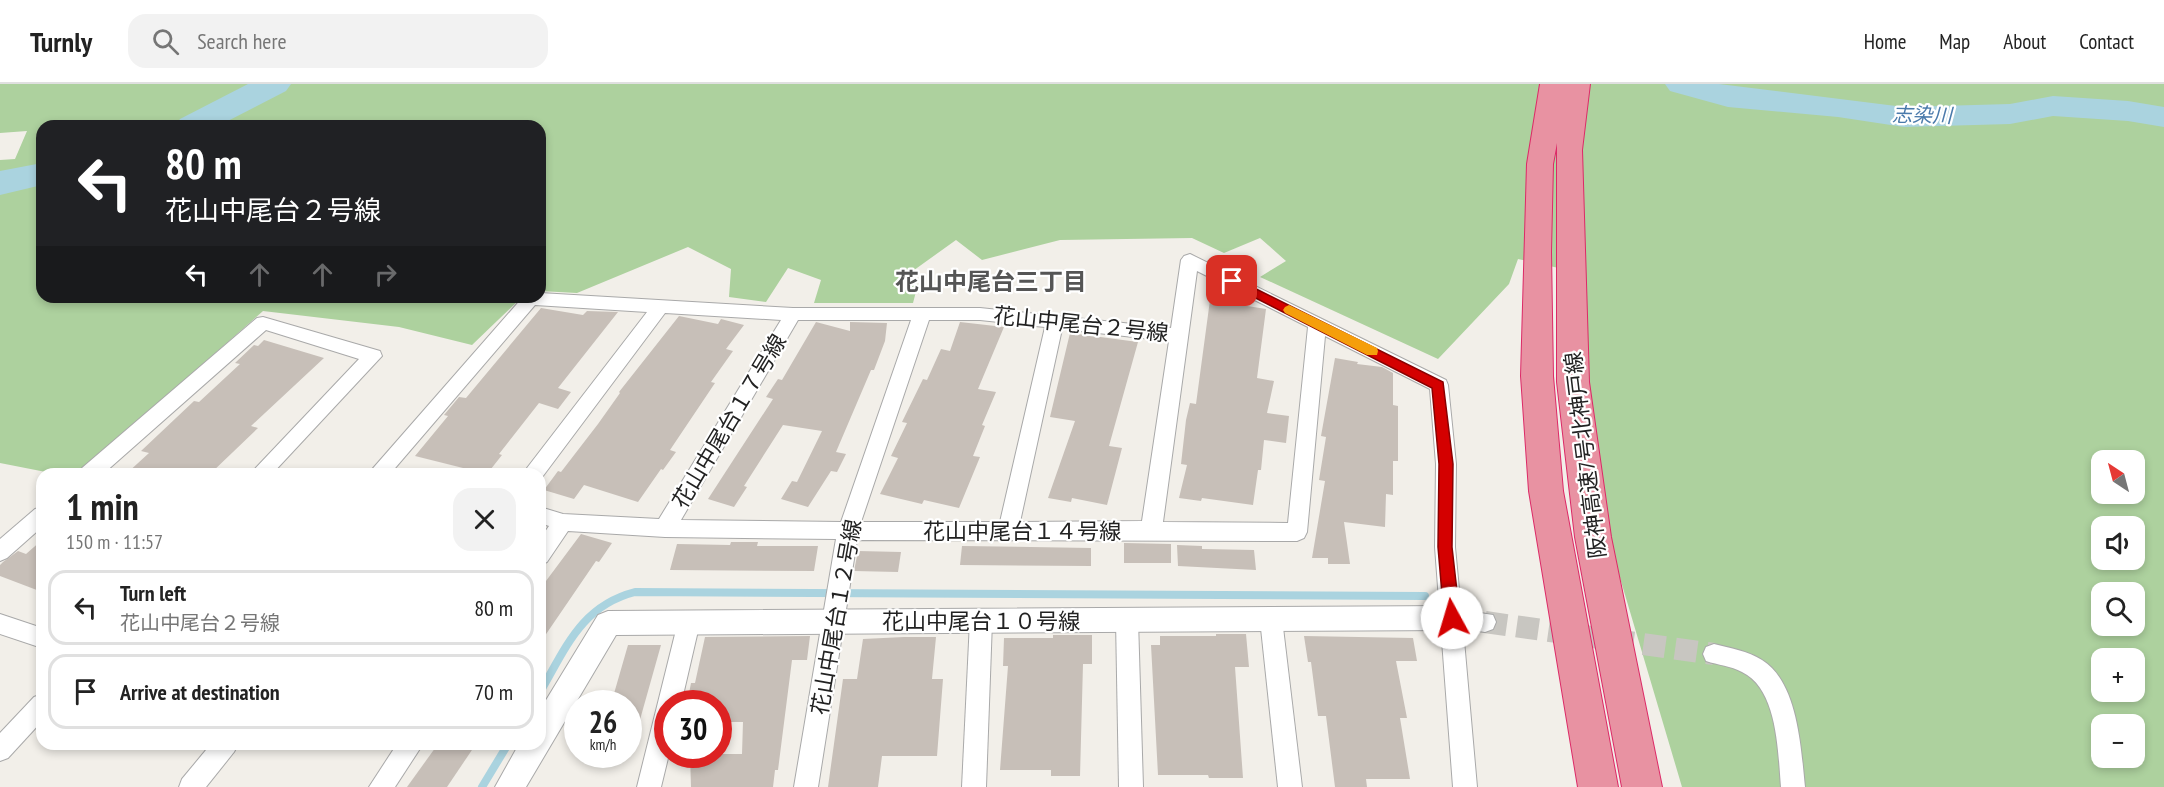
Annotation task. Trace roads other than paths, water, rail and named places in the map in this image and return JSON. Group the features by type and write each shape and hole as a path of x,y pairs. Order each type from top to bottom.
{"highway":[{"name":"阪神高速7号北神戸線","path":"1553,84 1540,164 1537,376 1546,491 1598,787"},
{"name":"阪神高速7号北神戸線","path":"1578,84 1569,150 1573,382 1593,537 1642,787"}],"street":[{"name":"花山中尾台２号線","path":"546,300 793,314 980,314 1179,335 1190,260 1439,385 1446,464 1445,547 1465,787"},
{"name":"花山中尾台２号線","path":"386,468 528,303"},
{"path":"539,468 661,306"},
{"name":"花山中尾台１２号線","path":"806,787 848,531 923,313"},
{"name":"花山中尾台１７号線","path":"665,528 793,314"},
{"path":"1008,531 1055,322"},
{"path":"96,468 263,323 373,356 266,468"},
{"name":"花山中尾台１４号線","path":"546,517 563,522 665,528 848,531 1297,532 1317,324"},
{"path":"1151,530 1179,335"},
{"path":"0,552 36,520"},
{"path":"546,547 563,522"},
{"name":"花山中尾台１０号線","path":"546,726 608,623 833,616 981,621 1452,618 1485,622"},
{"path":"1271,619 1290,787"},
{"path":"1126,620 1131,787"},
{"path":"974,787 981,621"},
{"path":"672,690 689,622"},
{"path":"0,624 36,636"},
{"path":"1714,654 1744,662 1761,672 1773,690 1786,723 1793,787"},
{"path":"0,750 36,711"},
{"path":"191,787 221,750"},
{"path":"381,787 407,750"},
{"path":"510,787 532,750"},
{"path":"649,787 654,767"}],"waterway":[{"name":"志染川","path":"204,120 274,84"},
{"name":"志染川","path":"1682,84 1728,97 1838,107 1904,117 2010,114 2053,106 2128,111 2164,117"},
{"name":"志染川","path":"0,183 36,175"},
{"path":"546,682 567,645 588,618 601,607 635,592 1425,596"},
{"path":"482,787 504,750"}],"tunnel":[{"path":"1485,622 1714,654"}],"district":[{"name":"花山中尾台三丁目","path":"991,282"}]}
